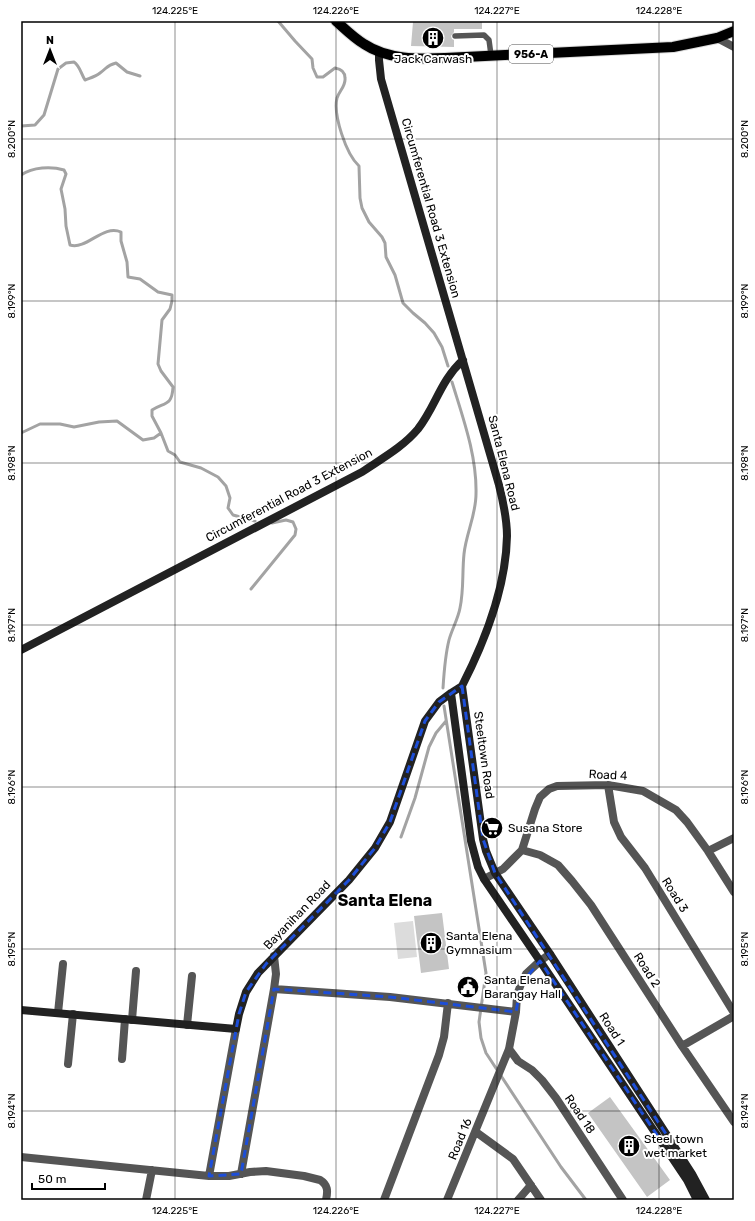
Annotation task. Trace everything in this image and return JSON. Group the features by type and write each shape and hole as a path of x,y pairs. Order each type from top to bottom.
{"main road":[{"name":"956-A","path":"336,21 366,46 379,52 410,58 445,58 660,48 698,43 717,38 734,31"}],"street":[{"path":"717,38 734,47"},
{"name":"Circumferential Road 3 Extension","path":"21,650 362,472 388,455 404,443 417,430 427,415 448,376 463,360 381,79 378,60 379,52"},
{"name":"Santa Elena Road","path":"462,686 479,652 492,616 501,578 507,535 505,511 499,484 463,360"},
{"name":"Bayanihan Road","path":"209,1176 239,1014 246,992 258,973 349,880 375,848 390,822 425,721 439,702 462,686"},
{"name":"Steeltown Road","path":"462,686 483,839 495,873"},
{"name":"Steeltown Road","path":"451,693 471,841 478,867 484,879"},
{"name":"Road 4","path":"484,879 503,869 522,850 540,797 549,789 557,786 608,785 643,791 676,810 687,822 708,851 734,892"},
{"name":"Road 3","path":"608,785 614,822 621,837 645,868 734,1013"},
{"path":"708,851 734,838"},
{"name":"Road 2","path":"522,850 540,855 558,865 591,905 682,1046 734,1122"},
{"name":"Road 1","path":"495,873 550,954 664,1139 697,1200"},
{"name":"Road 1","path":"484,879 664,1139 692,1174 706,1200"},
{"name":"Road 16","path":"447,1200 509,1049 516,1012 517,995 521,984 526,974 540,960 550,954"},
{"path":"241,1174 274,989 276,967 274,956"},
{"path":"58,1013 63,964"},
{"path":"122,1058 136,971"},
{"path":"187,1025 192,976"},
{"path":"274,989 336,993 516,1012"},
{"path":"384,1200 439,1055 444,1037 448,1004"},
{"path":"21,1010 236,1029"},
{"path":"68,1064 73,1014"},
{"path":"682,1046 734,1016"},
{"name":"Road 18","path":"509,1049 518,1061 532,1070 546,1086 623,1200"},
{"path":"476,1132 512,1160 541,1200"},
{"path":"21,1157 209,1176 266,1171 304,1176 320,1180 325,1184 327,1189 326,1200"},
{"path":"146,1200 152,1170"},
{"path":"518,1200 531,1185"}],"lane":[{"path":"455,36 484,35 489,40 491,55"}],"highlighted area":[{"path":"462,686 483,839 495,873 668,1137 661,1141 540,961 521,984 516,1012 390,997 274,989 241,1174 209,1176 239,1014 246,992 266,964 349,880 375,848 390,822 425,721 439,702"}],"shaded area":[{"path":"413,921 417,957 398,959 394,923"}],"building":[{"name":"Jack Carwash","path":"482,21 482,29 454,29 451,36 454,40 454,47 411,46 413,22"},
{"name":"Santa Elena Gymnasium","path":"442,913 449,969 421,973 414,916"},
{"name":"Santa Elena Barangay Hall","path":"459,980 477,980 477,993 460,993"},
{"name":"Steel town wet market","path":"610,1097 670,1180 647,1197 588,1113"}],"waterway":[{"path":"278,21 312,59 313,68 317,77 323,77 335,68 341,70 344,74 345,81 337,98 337,114 345,144 359,166 360,198 362,208 369,222 382,237 385,243 386,257 395,275 403,303 434,333 442,347 448,366"},
{"path":"21,126 35,125 44,115 58,69 66,63 74,62 85,80 96,76 109,66 116,63 127,72 140,76"},
{"path":"21,175 31,170 42,168 64,170 66,174 61,189 70,245 76,246 83,244 108,231 114,230 121,232 121,241 127,262 128,277 140,279 158,292 172,295 170,309 162,320 158,364 161,371 173,387 169,401 152,410 152,416 168,451 175,455 180,462 201,468 218,477 226,486 230,498 228,508 233,515 255,521"},
{"path":"443,688 445,664 450,636 459,612 461,601 464,554 476,502 476,480 472,451 452,382"},
{"path":"21,433 40,424 60,424 74,427 99,422 117,421 143,440 154,438 161,433"},
{"path":"251,589 295,535 296,529 293,522 286,520 272,523"},
{"path":"444,706 486,973 479,1022 481,1038 486,1053 561,1167 586,1200"},
{"path":"401,837 415,798 429,747 436,733 446,721"}],"place":[{"name":"Jack Carwash","path":"433,38"},
{"name":"Susana Store","path":"492,828"},
{"name":"Santa Elena Gymnasium","path":"431,943"},
{"name":"Santa Elena Barangay Hall","path":"468,987"},
{"name":"Steel town wet market","path":"629,1146"}],"district":[{"name":"Santa Elena","path":"385,900"}]}
